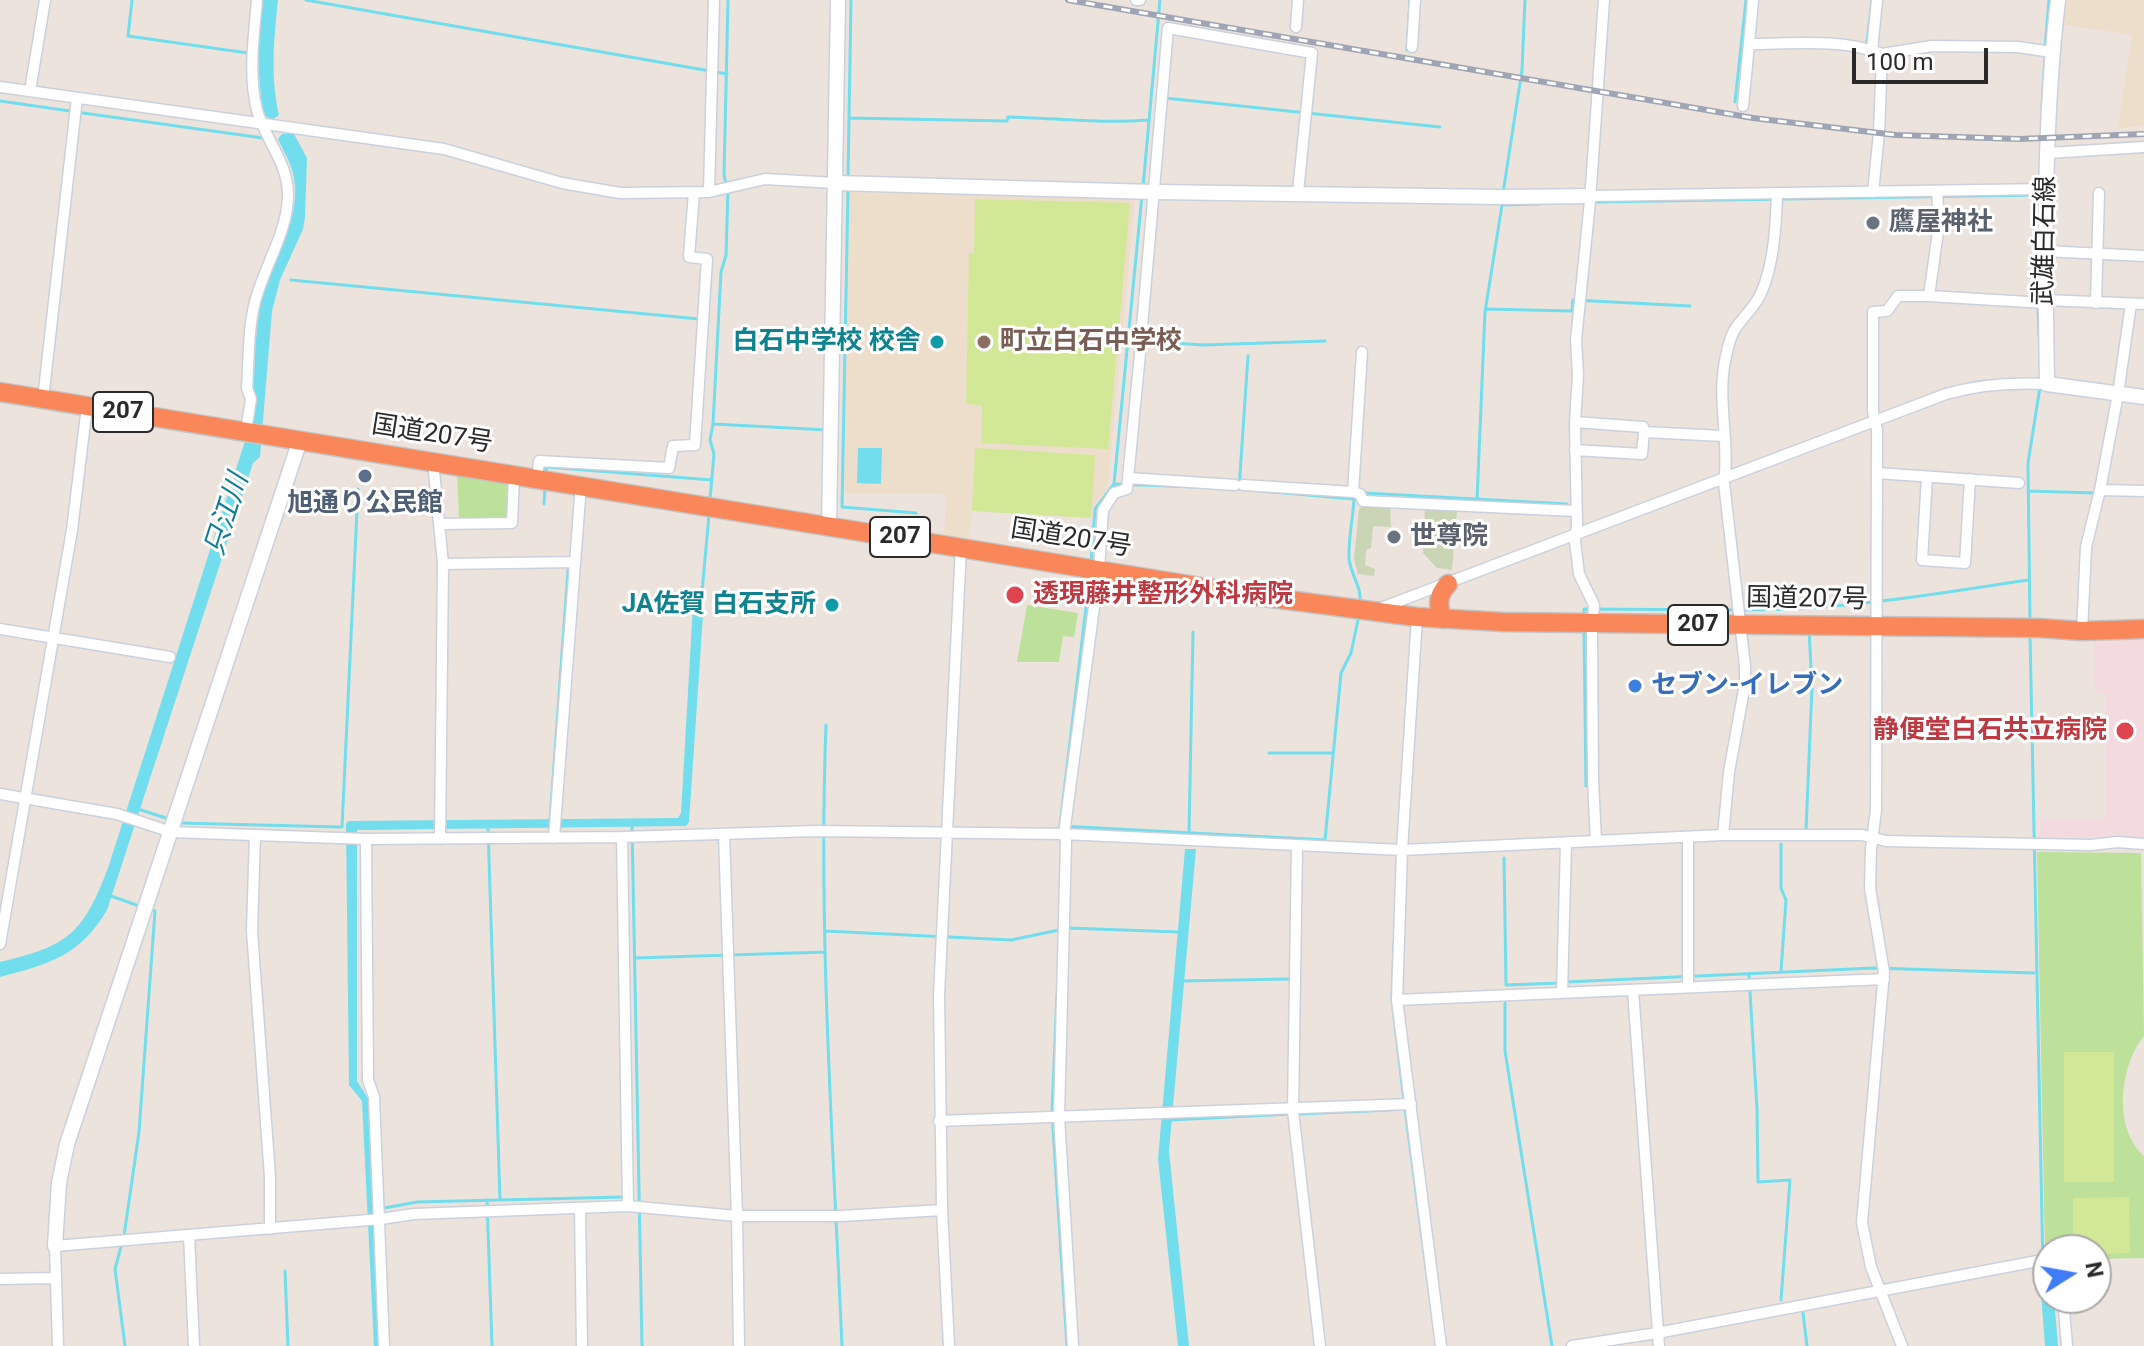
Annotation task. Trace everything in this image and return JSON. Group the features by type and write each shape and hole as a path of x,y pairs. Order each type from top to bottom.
{"highway":[{"name":"国道207号","path":"0,392 1363,611 1417,617 1740,615 1811,626 2082,631 2144,629"},
{"path":"1442,619 1438,606 1439,594 1448,584"}],"street":[{"path":"30,91 45,0"},
{"path":"246,431 251,399 247,388 254,305 265,267 282,228 288,196 285,174 268,125 258,112 254,88 257,0"},
{"path":"709,192 714,0"},
{"path":"829,526 844,183 838,0"},
{"path":"1296,27 1298,0"},
{"path":"1412,47 1415,0"},
{"path":"1596,841 1591,617 1579,574 1575,542 1575,422 1578,375 1576,340 1590,200 1604,0"},
{"path":"1743,106 1753,0"},
{"path":"1873,192 1879,133 1877,0"},
{"name":"武雄白石線","path":"2042,384 2044,251 2041,189 2048,153 2047,51 2058,0"},
{"path":"1128,483 1141,340 1147,192 1163,98 1168,28 1312,53 1298,192"},
{"path":"1749,44 1829,44 1877,52 1932,46 2047,51"},
{"path":"0,87 444,149 562,183 620,193 709,192 765,179 1147,192 1298,192 1590,200 1873,192 1937,195 2041,189"},
{"path":"43,399 77,98"},
{"path":"2048,153 2144,147"},
{"path":"542,479 539,461 669,468 673,446 695,445 707,259 689,257 694,192"},
{"path":"2096,303 2099,193"},
{"path":"1929,296 1939,225 1937,195"},
{"path":"1723,835 1729,772 1745,684 1725,478 1724,363 1733,332 1755,306 1763,290 1777,197"},
{"path":"2044,251 2144,256"},
{"path":"1902,1346 1871,1267 1862,1223 1884,972 1870,888 1876,810 1877,473 1873,312 1887,311 1898,296 2144,304"},
{"path":"2082,631 2086,547 2101,490 2131,304"},
{"path":"1353,492 1362,352"},
{"path":"1363,611 1448,584 1972,386 2001,382 2042,384 2144,397"},
{"path":"0,944 72,530 87,406"},
{"path":"1575,422 1643,427 1644,432 1642,454 1575,450"},
{"path":"1644,432 1723,436"},
{"path":"58,1346 55,1246 59,1183 67,1144 300,440"},
{"path":"433,461 443,564 441,829"},
{"path":"1877,473 2019,483"},
{"path":"440,524 512,523 514,475"},
{"path":"1927,477 1922,560 1965,563 1970,479"},
{"path":"1073,1346 1055,1117 1065,928 1065,829 1093,568 1103,510 1114,493 1128,483 1239,485 1353,492 1360,494 1363,501 1575,511"},
{"path":"554,834 581,485"},
{"path":"2101,490 2144,491"},
{"path":"949,1346 939,1121 941,938 961,547"},
{"path":"443,564 574,562"},
{"path":"1417,617 1402,850 1397,1000 1407,1104 1441,1346"},
{"path":"0,629 170,657"},
{"path":"0,794 141,821 255,835 357,839 441,829 488,838 554,834 629,837 822,832 947,834 1065,829 1188,840 1402,850 1723,835 1862,835 1886,841 2144,844"},
{"path":"255,835 252,931 270,1177 270,1229"},
{"path":"724,835 739,1346"},
{"path":"629,837 632,1202"},
{"path":"1688,837 1688,980"},
{"path":"357,839 368,1080 374,1097 384,1346"},
{"path":"1562,986 1566,843"},
{"path":"1297,846 1293,1112 1320,1346"},
{"path":"1397,1000 1562,986 1633,990 1688,980 1750,985 1884,972"},
{"path":"1633,990 1659,1346"},
{"path":"939,1121 1177,1112 1293,1112 1407,1104"},
{"path":"55,1246 270,1229 377,1215 580,1208 632,1202 737,1216 837,1216 942,1210"},
{"path":"580,1208 582,1346"},
{"path":"189,1236 194,1346"},
{"path":"1572,1346 1657,1333 2032,1262"},
{"path":"0,1279 54,1278"},
{"path":"2064,1314 2067,1346"}],"shaded area":[{"path":"2062,0 2144,0 2144,126 2118,128 2132,35 2060,24"},
{"name":"町立白石中学校","path":"849,192 1135,199 1108,486 1093,508 1091,518 972,511 969,540 944,535 946,494 844,493"},
{"name":"静便堂白石共立病院","path":"2093,639 2144,640 2144,837 2040,837 2040,820 2106,819 2105,693 2095,693"}],"green space":[{"path":"975,199 1130,203 1108,449 981,443 982,405 966,404 969,253 974,253"},
{"path":"975,448 1095,455 1091,518 972,511"},
{"path":"457,472 508,480 508,519 459,520"},
{"path":"1365,505 1390,506 1391,527 1373,526 1371,548 1366,550 1365,565 1375,569 1374,576 1358,574 1354,559 1359,509"},
{"path":"1425,508 1457,510 1452,570 1437,568 1423,553"},
{"path":"1027,605 1078,613 1074,637 1063,636 1059,662 1017,662"},
{"path":"2037,852 2141,853 2144,1036 2129,1064 2123,1097 2127,1130 2144,1156 2144,1258 2112,1259 2112,1234 2045,1234"},
{"path":"2064,1052 2114,1052 2114,1182 2064,1182"},
{"path":"2129,1197 2130,1253 2112,1254 2112,1234 2073,1234 2073,1198"}],"water":[{"path":"262,0 278,0 274,72 279,115 272,120 264,115 260,86"},
{"name":"只江川","path":"282,134 294,134 307,158 305,217 303,229 280,280 272,311 260,457 253,463 107,910 86,938 62,956 0,977 0,962 57,943 81,923 108,868 245,441 251,441 260,307 293,211 293,173 278,139"},
{"path":"858,448 882,448 881,484 857,483"},
{"path":"701,598 704,600 689,822 686,826 357,830 357,1081 369,1100 379,1346 374,1346 362,1101 349,1085 346,824 348,821 678,818 681,813 693,605"},
{"path":"1185,849 1196,849 1169,1151 1189,1346 1178,1346 1158,1159"},
{"path":"2043,1314 2055,1314 2058,1346 2045,1346"}],"waterway":[{"path":"132,0 128,36 262,55"},
{"path":"306,0 727,74"},
{"path":"726,184 728,0"},
{"path":"848,177 851,0"},
{"path":"1143,187 1160,0"},
{"path":"1407,50 1410,0"},
{"path":"1503,193 1522,70 1525,0"},
{"path":"1735,102 1746,0"},
{"path":"1867,42 1872,0"},
{"path":"2045,48 2049,0"},
{"path":"2042,108 2045,56"},
{"path":"1165,98 1440,127"},
{"path":"0,101 70,111"},
{"path":"83,113 263,138"},
{"path":"849,118 1149,120"},
{"path":"848,189 842,507 916,513"},
{"path":"728,192 713,424 828,430"},
{"path":"1091,563 1095,509 1114,484 1142,195"},
{"path":"1594,202 2039,195"},
{"path":"1502,205 1539,204"},
{"path":"1477,500 1485,312 1502,205"},
{"path":"2037,300 2039,251"},
{"path":"291,280 699,319"},
{"path":"1486,309 1572,311 1573,300 1690,306"},
{"path":"2038,307 2039,336"},
{"path":"1145,341 1202,345 1325,341"},
{"path":"1239,489 1248,356"},
{"path":"2030,623 2028,463 2040,387"},
{"path":"710,499 713,424"},
{"path":"546,472 546,467 712,480"},
{"path":"1114,484 1197,487"},
{"path":"544,504 545,488"},
{"path":"342,827 358,489"},
{"path":"1261,491 1354,499 1349,559 1360,603"},
{"path":"2028,491 2095,493"},
{"path":"1364,493 1567,504"},
{"path":"701,603 709,515"},
{"path":"550,821 568,570"},
{"path":"1090,574 1060,826 1325,840 1341,673 1351,653 1359,615"},
{"path":"1743,610 1851,604 2028,580"},
{"path":"1584,615 1584,609 1735,610"},
{"path":"1584,630 1586,786"},
{"path":"1806,830 1812,687 1809,630"},
{"path":"1189,832 1193,632"},
{"path":"2030,634 2042,1234"},
{"path":"826,725 825,958 842,1346"},
{"path":"1269,753 1333,753"},
{"path":"138,809 169,819"},
{"path":"180,823 340,827"},
{"path":"632,826 642,1346"},
{"path":"488,828 500,1200"},
{"path":"1781,844 1781,888 1786,900 1781,971"},
{"path":"1504,858 1506,985 1559,983"},
{"path":"108,895 142,907"},
{"path":"124,1236 139,1132 155,911 149,909"},
{"path":"1067,928 1179,932"},
{"path":"825,931 1011,940 1059,930"},
{"path":"1394,942 1392,999 1404,1101"},
{"path":"635,958 825,952"},
{"path":"1566,982 1874,968 2034,973"},
{"path":"1749,975 1758,1182 1790,1180 1781,1300"},
{"path":"1181,981 1289,979"},
{"path":"1057,994 1052,1112 1067,1346"},
{"path":"1505,1003 1505,1051 1552,1346"},
{"path":"1405,1109 1434,1327"},
{"path":"1297,1114 1390,1110"},
{"path":"1169,1120 1290,1114"},
{"path":"379,1209 417,1202 623,1197"},
{"path":"487,1200 492,1346"},
{"path":"122,1243 115,1269 125,1346"},
{"path":"285,1271 288,1346"},
{"path":"1803,1313 1807,1346"}],"railway":[{"path":"1068,0 1753,118 1896,135 2019,139 2144,134"}],"place":[{"name":"鷹屋神社","path":"1873,223"},
{"name":"白石中学校 校舎","path":"937,342"},
{"name":"町立白石中学校","path":"984,342"},
{"name":"旭通り公民館","path":"365,476"},
{"name":"世尊院","path":"1394,537"},
{"name":"透現藤井整形外科病院","path":"1015,595"},
{"name":"JA佐賀 白石支所","path":"832,605"},
{"name":"セブン-イレブン","path":"1635,686"},
{"name":"静便堂白石共立病院","path":"2125,731"}]}
